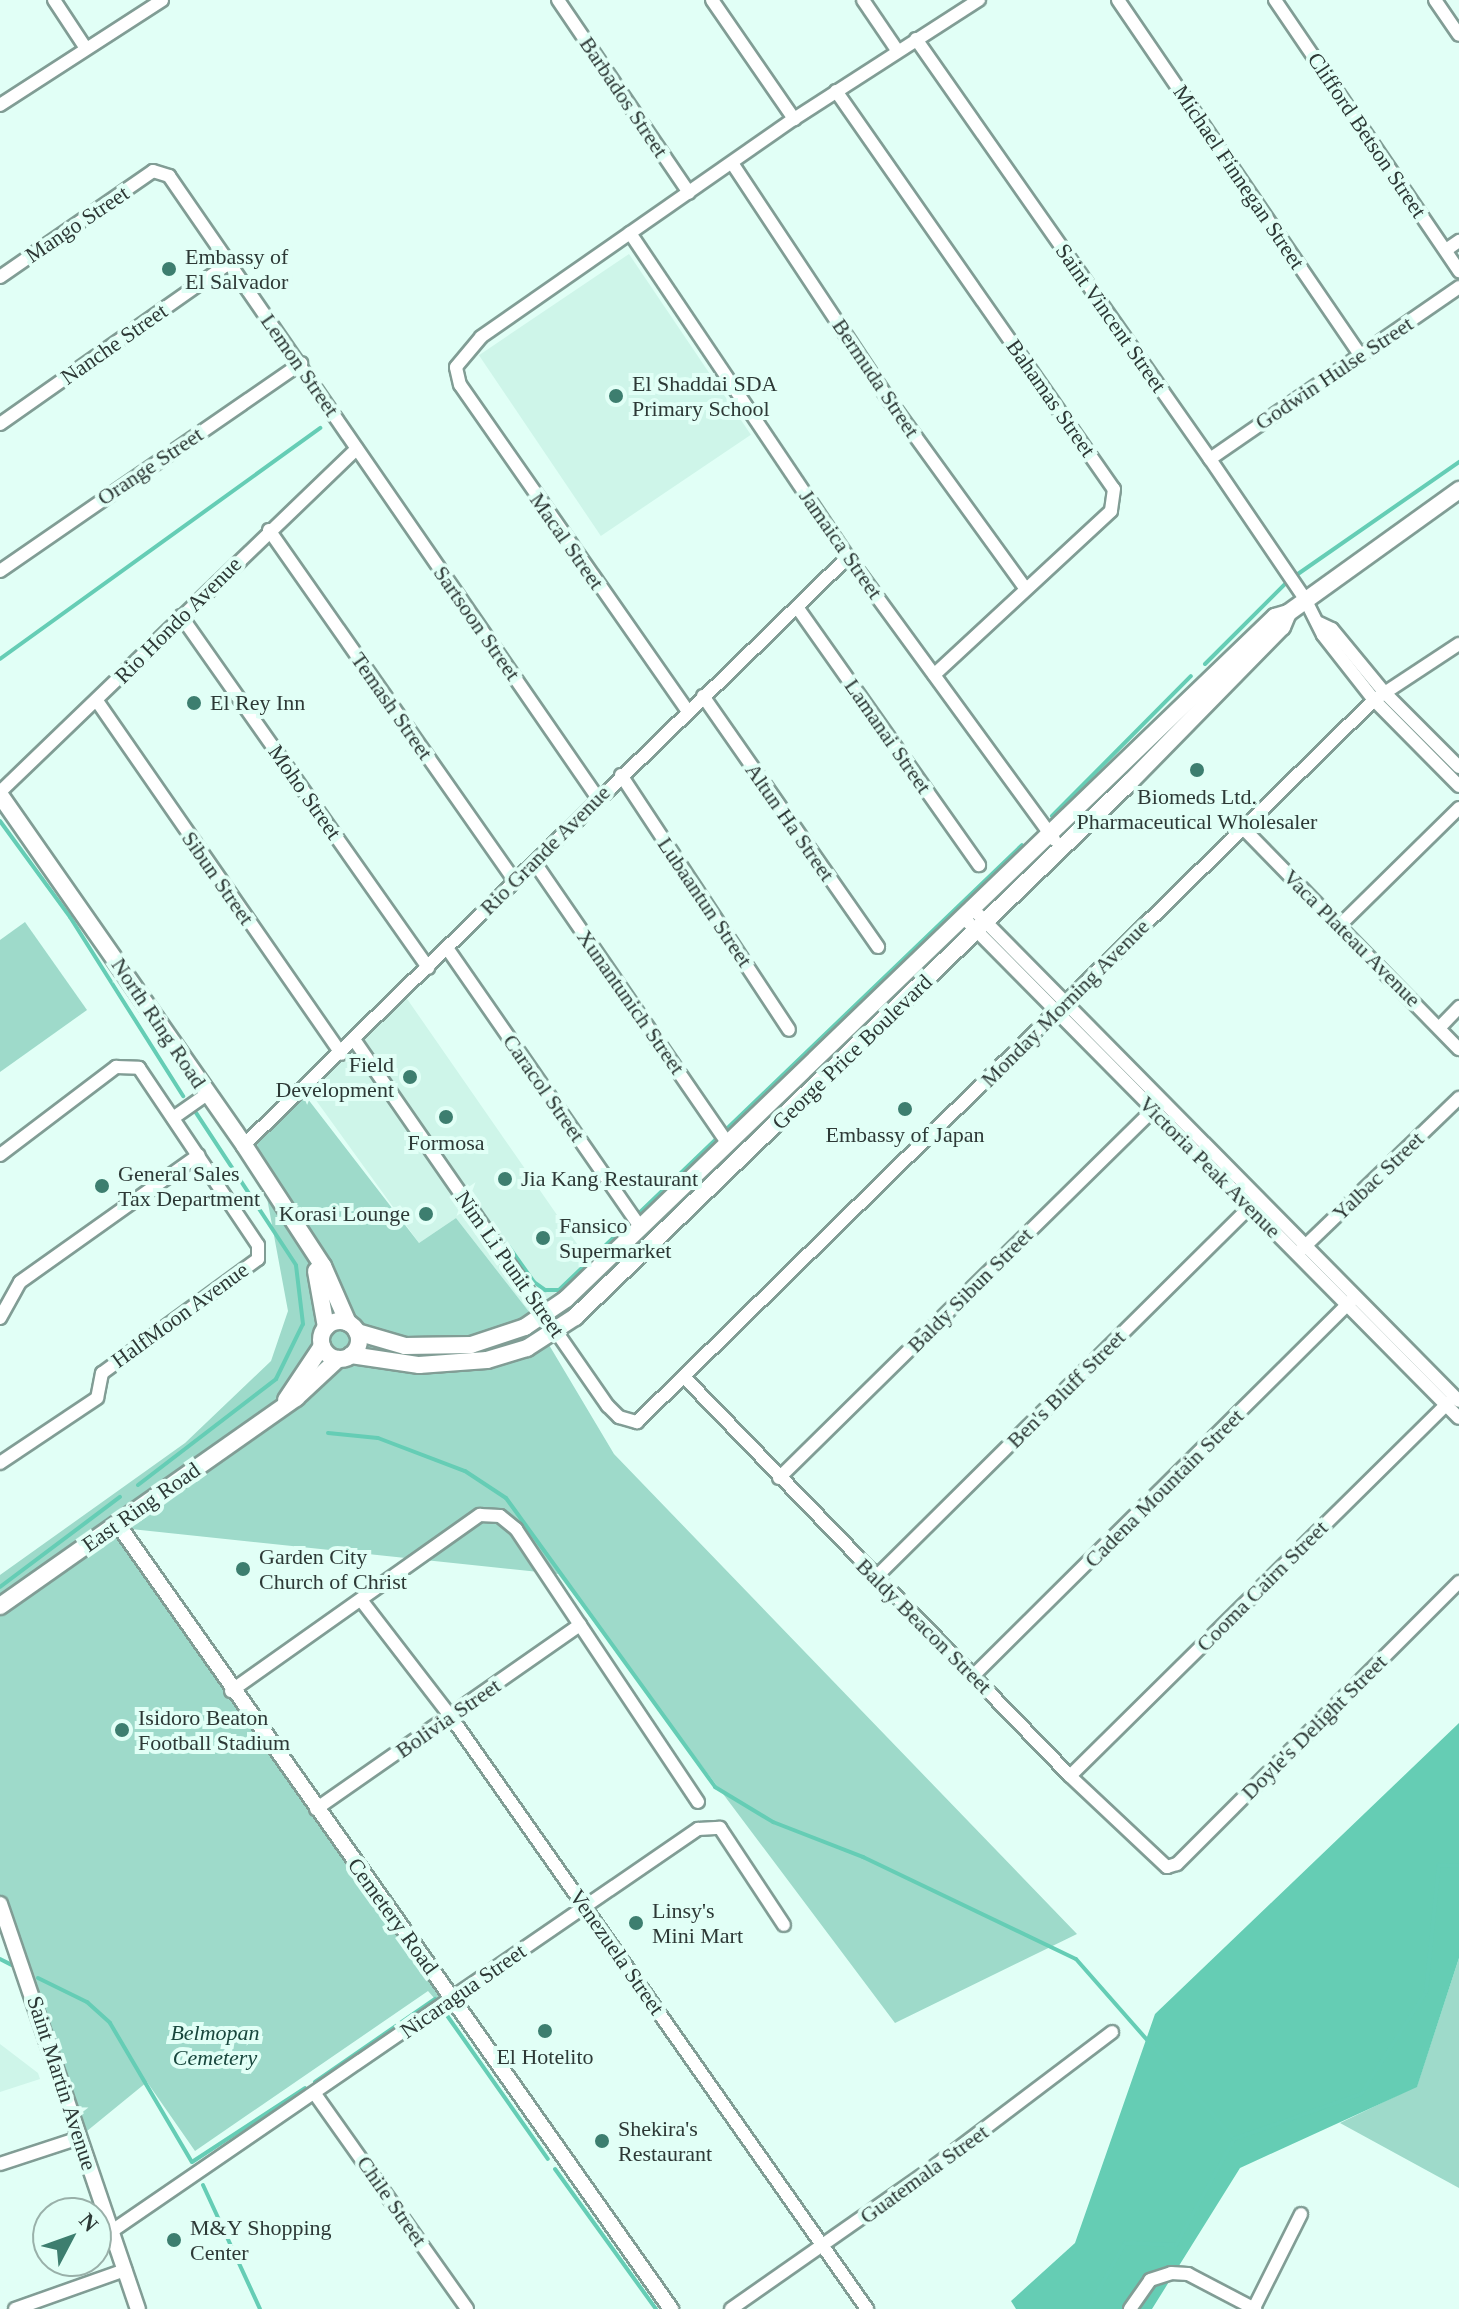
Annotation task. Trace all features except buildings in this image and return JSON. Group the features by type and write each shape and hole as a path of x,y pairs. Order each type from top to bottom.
{"main road":[{"name":"George Price Boulevard","path":"353,1328 405,1346 454,1346 508,1335 545,1314 641,1228 1275,617 1288,613 1459,490"},
{"name":"George Price Boulevard","path":"345,1357 398,1364 457,1364 510,1355 557,1331 808,1095 1062,848 1282,627 1288,613"},
{"name":"North Ring Road","path":"0,794 244,1145 313,1254 353,1328"},
{"path":"794,1081 808,1095"},
{"name":"North Ring Road","path":"313,1254 326,1327"},
{"path":"326,1327 353,1328 358,1345 281,1408 322,1346 326,1327"},
{"path":"322,1346 345,1357"},
{"path":"454,1346 457,1364"},
{"name":"East Ring Road","path":"0,1606 281,1408"}],"street":[{"path":"54,0 85,47"},
{"name":"Barbados Street","path":"558,0 689,193"},
{"path":"712,0 794,119"},
{"path":"863,0 897,50"},
{"path":"630,233 897,50 979,0"},
{"name":"Clifford Betson Street","path":"1275,0 1459,271"},
{"path":"1435,0 1459,35"},
{"path":"0,105 159,1"},
{"name":"Michael Finnegan Street","path":"1123,2 1360,355"},
{"name":"Saint Vincent Street","path":"916,39 1210,459 1319,623 1379,696"},
{"name":"Bahamas Street","path":"836,91 1114,489 1111,511 934,675"},
{"name":"Bermuda Street","path":"732,163 889,400 1026,589"},
{"name":"Lemon Street","path":"153,171 169,176 228,264 301,363 357,449"},
{"name":"Mango Street","path":"0,277 153,171"},
{"name":"Macal Street","path":"630,233 481,337 456,367 468,398 687,710"},
{"name":"Jamaica Street","path":"630,233 848,557 1048,834 1062,848"},
{"path":"1446,250 1459,241"},
{"name":"Nanche Street","path":"0,424 228,264"},
{"name":"Godwin Hulse Street","path":"1210,459 1459,287"},
{"name":"Orange Street","path":"0,571 301,363"},
{"name":"Rio Hondo Avenue","path":"0,794 269,530 357,449"},
{"name":"Sartsoon Street","path":"357,449 597,797"},
{"name":"Temash Street","path":"269,530 515,881"},
{"name":"Rio Grande Avenue","path":"244,1145 355,1041 535,863 597,797 848,557"},
{"name":"Lamanai Street","path":"797,607 979,865"},
{"name":"Moho Street","path":"181,616 428,968"},
{"name":"Monday Morning Avenue","path":"686,1379 1379,696 1459,644"},
{"name":"Altun Ha Street","path":"703,696 878,947"},
{"path":"1379,696 1459,767"},
{"path":"1379,696 1459,786"},
{"name":"Sibun Street","path":"97,701 341,1054"},
{"name":"Lubaantun Street","path":"621,775 789,1030"},
{"path":"1340,925 1459,808"},
{"name":"Vaca Plateau Avenue","path":"1243,828 1459,1049"},
{"name":"Xunantunich Street","path":"535,863 726,1141"},
{"name":"Victoria Peak Avenue","path":"967,911 1350,1302 1453,1401 1459,1418"},
{"name":"Caracol Street","path":"447,948 641,1228"},
{"path":"1440,1027 1459,1007"},
{"name":"Nim Li Punit Street","path":"355,1041 619,1417 637,1422 686,1379"},
{"path":"0,1155 116,1067 139,1068 199,1155 20,1282 0,1318"},
{"path":"173,1118 207,1094"},
{"name":"Yalbac Street","path":"1301,1250 1459,1098"},
{"name":"Baldy Sibun Street","path":"779,1478 1158,1105"},
{"name":"HalfMoon Avenue","path":"0,1463 97,1398 102,1373 258,1259 258,1245 199,1155"},
{"name":"Ben's Bluff Street","path":"876,1577 1253,1204"},
{"name":"Cadena Mountain Street","path":"974,1675 1350,1302"},
{"name":"Baldy Beacon Street","path":"686,1379 1070,1776 1167,1867"},
{"name":"Cooma Cairn Street","path":"1070,1776 1453,1401"},
{"path":"231,1691 480,1515 500,1516 516,1529 698,1802"},
{"name":"Cemetery Road","path":"117,1523 231,1691 671,2309"},
{"name":"Doyle's Delight Street","path":"1167,1867 1177,1864 1459,1582"},
{"name":"Venezuela Street","path":"361,1600 451,1717 867,2309"},
{"name":"Bolivia Street","path":"316,1809 580,1625"},
{"name":"Nicaragua Street","path":"112,2231 585,1906 711,1825 720,1828 784,1925"},
{"name":"Saint Martin Avenue","path":"0,1904 100,2197"},
{"name":"Guatemala Street","path":"731,2309 822,2247 1112,2032"},
{"name":"Chile Street","path":"315,2094 467,2309"},
{"path":"0,2164 79,2138"},
{"path":"1130,2309 1150,2280 1171,2273 1188,2274 1254,2309 1301,2214"},
{"name":"Saint Martin Avenue","path":"112,2231 138,2309"},
{"path":"15,2309 125,2270"}],"shaded area":[{"name":"El Shaddai SDA Primary School","path":"629,254 751,435 601,536 479,355"},
{"path":"403,993 591,1264 530,1313 456,1218 419,1243 305,1085"},
{"path":"0,2044 38,2073 40,2079 0,2092"}],"green space":[{"path":"25,922 87,1010 0,1072 0,940"},
{"name":"Belmopan Cemetery","path":"304,1094 419,1243 456,1218 530,1313 614,1454 1077,1934 895,2023 558,1574 131,1529 450,1998 441,2006 428,1991 195,2151 147,2082 87,2131 0,1898 0,1575 185,1443 271,1361 288,1311 257,1144"},
{"path":"1459,1723 1459,1958 1417,2087 1240,2168 1152,2309 1016,2309 1011,2301 1075,2243 1155,2014"},
{"path":"1459,1958 1459,2188 1340,2123 1417,2086"}],"waterway":[{"path":"0,659 320,428"},
{"path":"1295,576 1459,462"},
{"path":"1205,664 1285,584"},
{"path":"1052,816 1191,676"},
{"path":"0,821 70,917 183,1096"},
{"path":"509,1247 534,1282 545,1290 559,1290 1022,845"},
{"path":"138,1485 276,1379 303,1324 296,1265 196,1113"},
{"path":"328,1433 378,1438 465,1471 506,1498 715,1787 773,1822 863,1857 1076,1959 1234,2139"},
{"path":"0,1587 120,1497"},
{"path":"1088,2309 1125,2243 1176,2245 1234,2139 1361,2094 1426,1992 1439,1865 1459,1866"},
{"path":"0,1959 12,1965"},
{"path":"38,1978 87,2002 110,2023 192,2162 305,2088"},
{"path":"315,2082 435,1999"},
{"path":"446,2014 548,2159"},
{"path":"555,2169 656,2309"},
{"path":"203,2185 260,2309"}],"place":[{"name":"Embassy of El Salvador","path":"169,269"},
{"name":"El Shaddai SDA Primary School","path":"616,396"},
{"name":"El Rey Inn","path":"194,703"},
{"name":"Biomeds Ltd. Pharmaceutical Wholesaler","path":"1197,770"},
{"name":"Field Development","path":"410,1077"},
{"name":"Embassy of Japan","path":"905,1109"},
{"name":"Formosa","path":"446,1117"},
{"name":"Jia Kang Restaurant","path":"505,1179"},
{"name":"General Sales Tax Department","path":"102,1186"},
{"name":"Korasi Lounge","path":"426,1214"},
{"name":"Fansico Supermarket","path":"543,1238"},
{"name":"Garden City Church of Christ","path":"243,1569"},
{"name":"Isidoro Beaton Football Stadium","path":"122,1730"},
{"name":"Linsy's Mini Mart","path":"636,1923"},
{"name":"El Hotelito","path":"545,2031"},
{"name":"Shekira's Restaurant","path":"602,2141"},
{"name":"M&Y Shopping Center","path":"174,2240"}]}
